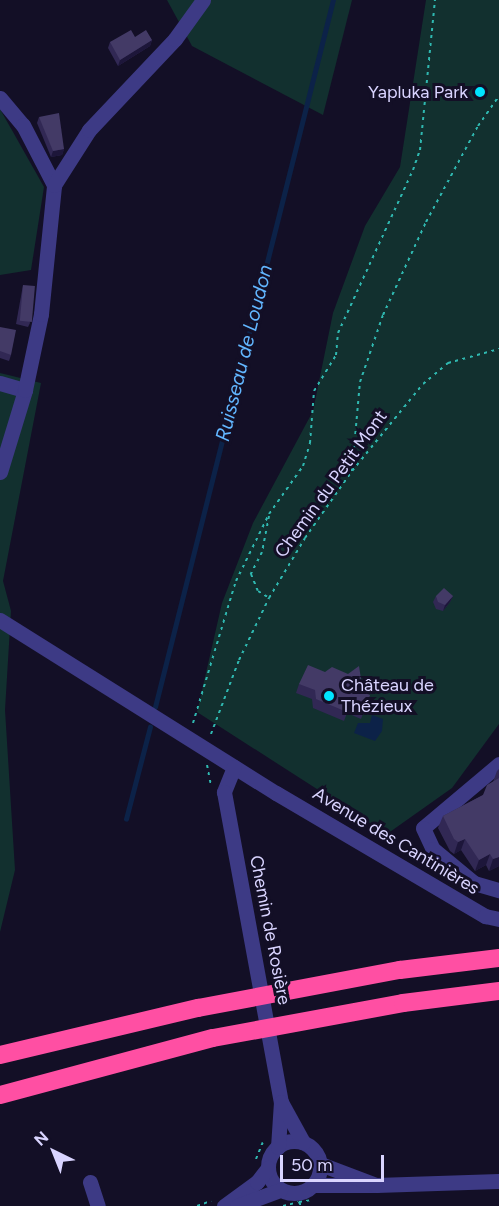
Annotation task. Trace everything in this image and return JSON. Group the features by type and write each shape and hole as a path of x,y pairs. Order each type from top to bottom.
{"highway":[{"path":"0,1055 198,1008 400,970 499,958"},
{"path":"0,1095 213,1038 403,1003 499,991"}],"street":[{"path":"0,472 25,390 40,314 54,185 89,130 175,39 203,0"},
{"path":"0,98 23,125 54,185"},
{"path":"0,383 25,390"},
{"path":"0,620 234,767"},
{"path":"499,764 423,828 433,849 474,883 499,890"},
{"name":"Avenue des Cantinières","path":"234,767 486,916 499,919"},
{"name":"Chemin de Rosière","path":"234,767 224,792 277,1068 281,1102 278,1147"},
{"name":"Chemin de Rosière","path":"281,1102 303,1143"},
{"path":"222,1201 257,1182 260,1167 278,1147 286,1142 303,1143 315,1151 320,1164 314,1185"},
{"path":"320,1164 376,1185"},
{"path":"260,1167 280,1190 294,1194 314,1185 499,1181"},
{"path":"90,1182 98,1206"},
{"path":"237,1206 280,1190"}],"path":[{"path":"189,738 236,580 269,514 303,466 310,443 314,391 336,355 338,333 420,150 435,0"},
{"path":"352,471 360,382 383,315 426,222 478,126 499,97"},
{"name":"Chemin du Petit Mont","path":"204,748 239,660 269,598 305,538 352,471 423,384 448,363 499,349"},
{"path":"269,514 262,552 251,574 258,591 269,598"},
{"path":"260,1167 265,1136"},
{"path":"197,1206 222,1201"},
{"path":"282,1206 299,1202 301,1206"}],"green space":[{"path":"167,0 352,0 323,115 192,46"},
{"path":"426,0 499,0 499,724 452,788 387,834 197,712 222,603 253,523 313,411 333,313 365,226 400,167"},
{"path":"0,109 44,187 31,270 0,275"},
{"path":"0,373 41,383 3,581 11,611 5,710 15,870 0,932"}],"water":[{"path":"372,715 383,719 382,731 375,741 354,733 358,723 370,723"}],"building":[{"path":"131,30 135,37 146,30 152,40 120,60 110,42"},
{"path":"59,113 64,149 53,151 39,117"},
{"path":"23,285 35,286 32,322 20,321"},
{"path":"0,327 16,330 11,355 0,351"},
{"path":"444,588 453,596 445,605 438,602 436,596"},
{"name":"Château de Thézieux","path":"308,665 325,672 332,667 348,674 359,666 361,679 356,690 370,695 364,710 350,704 347,712 316,699 315,690 299,684"},
{"path":"499,778 499,857 493,859 490,854 479,860 465,839 458,842 454,839 443,816 483,795 487,785"}],"waterway":[{"name":"Ruisseau de Loudon","path":"155,707 333,0"},
{"name":"Ruisseau de Loudon","path":"126,819 150,727"}],"place":[{"name":"Yapluka Park","path":"480,92"},
{"name":"Château de Thézieux","path":"329,696"}]}
